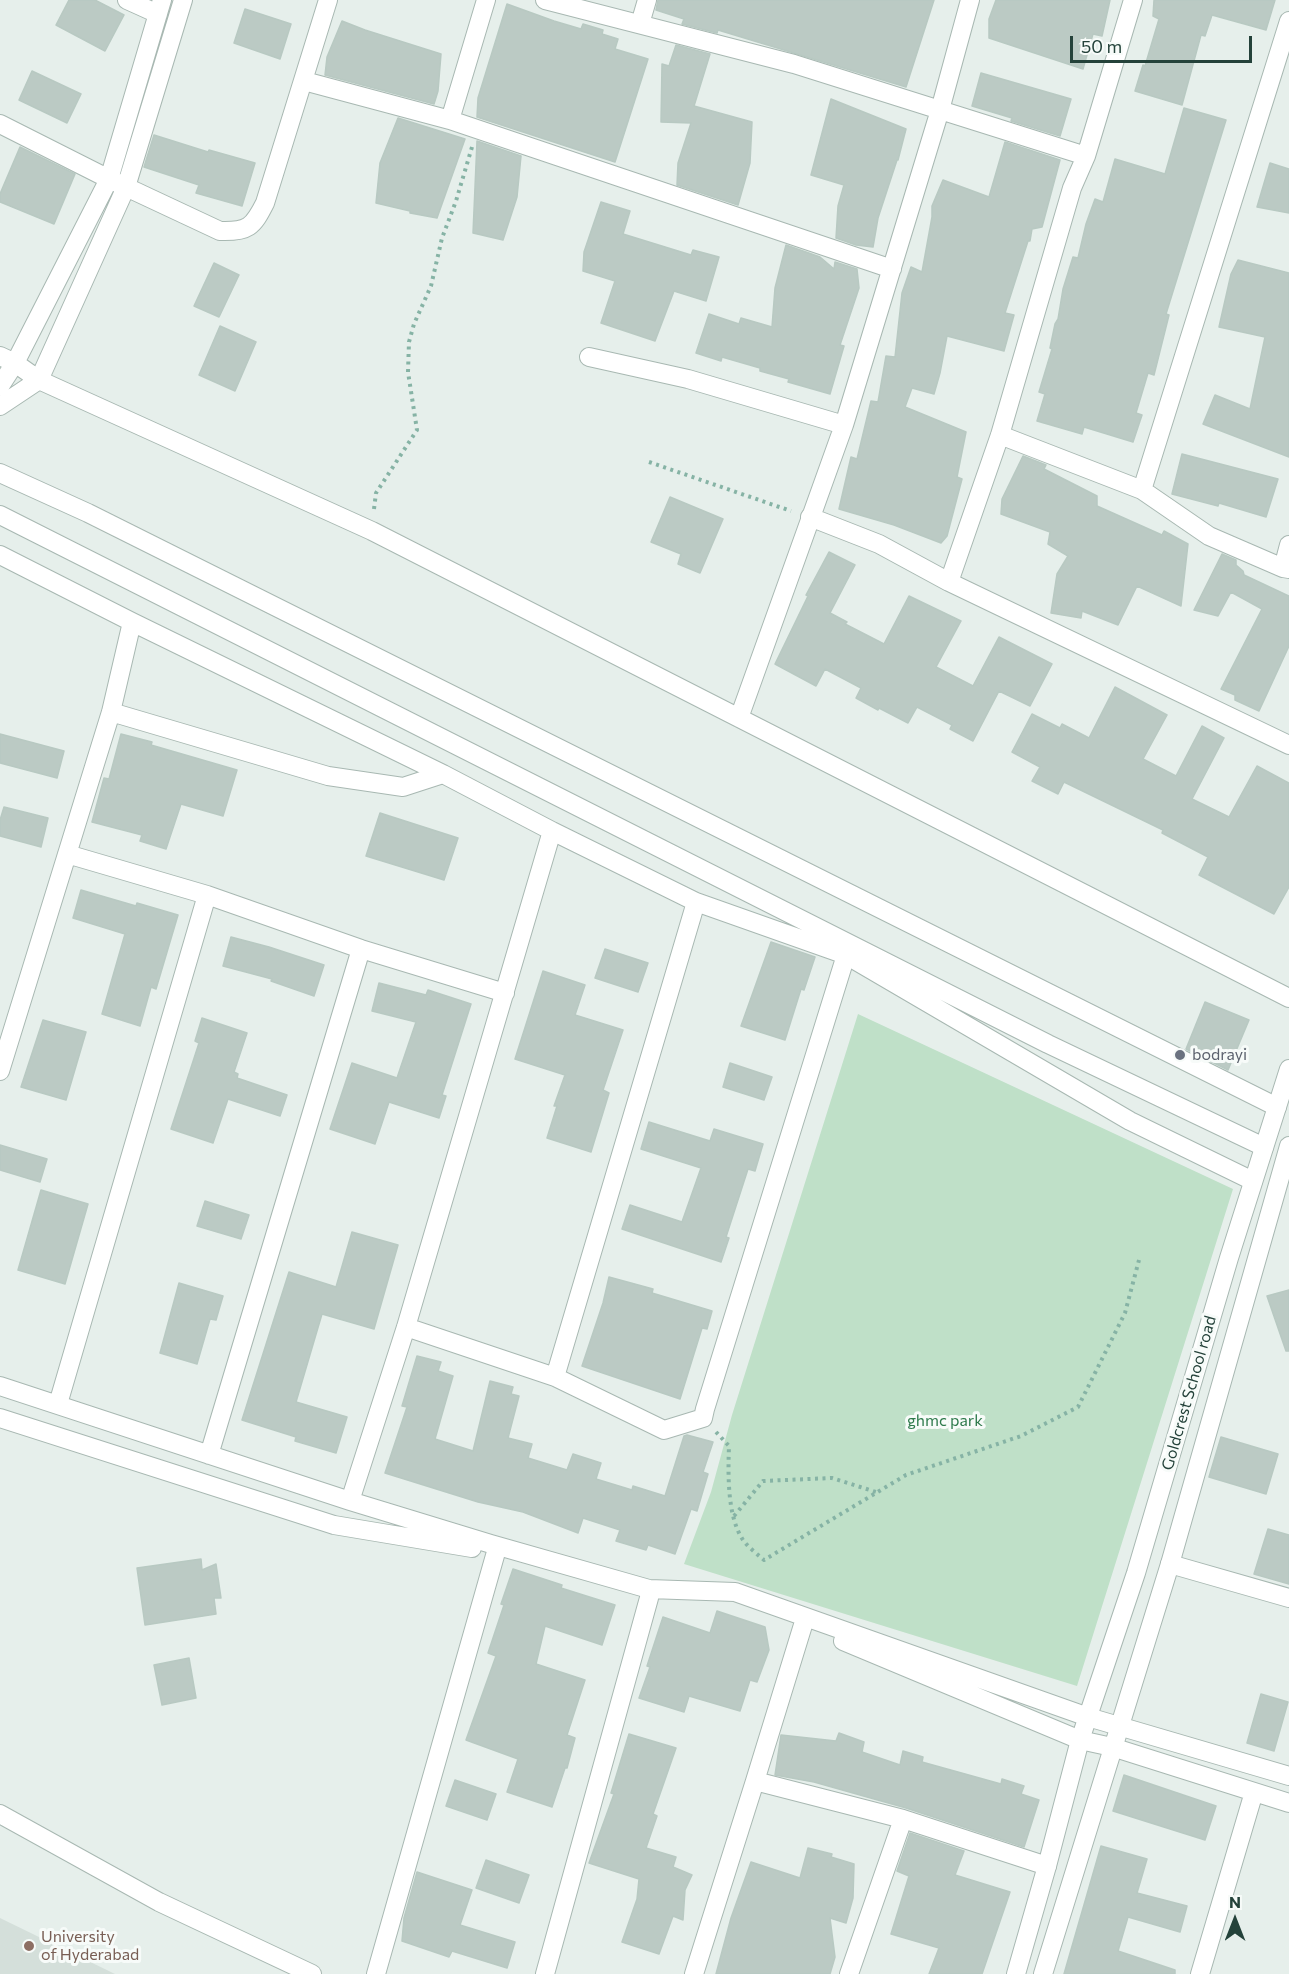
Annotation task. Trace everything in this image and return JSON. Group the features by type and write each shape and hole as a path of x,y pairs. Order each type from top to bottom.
{"street":[{"path":"0,387 8,360 109,179 160,7 127,0"},
{"path":"0,406 39,380 126,187 183,0"},
{"path":"0,124 220,231 236,232 255,224 265,204 328,0"},
{"path":"450,120 486,0"},
{"path":"545,0 794,64 1086,156"},
{"path":"640,24 647,0"},
{"path":"739,718 844,425 940,110 970,0"},
{"path":"949,582 1000,435 1072,188 1086,156 1133,0"},
{"path":"1142,490 1289,21"},
{"path":"304,81 450,120 892,269"},
{"path":"589,357 688,378 844,425"},
{"path":"8,360 39,380 372,531 1289,998"},
{"path":"1000,435 1142,490 1209,536 1286,569 1289,544"},
{"path":"0,472 99,519 1277,1107"},
{"path":"0,515 1048,1044 1264,1147 1288,1154"},
{"path":"810,517 879,544 949,582 1289,745"},
{"path":"0,555 696,902 846,955 1130,1121 1282,1195"},
{"path":"0,1071 111,712 132,622"},
{"path":"111,712 328,776 403,787 442,774"},
{"path":"350,1500 406,1328 552,831"},
{"path":"67,854 207,895 361,949 505,993"},
{"path":"58,1404 207,895"},
{"path":"555,1377 696,902"},
{"path":"209,1455 361,949"},
{"path":"406,1328 555,1377 664,1430 703,1418 846,955"},
{"name":"Goldcrest School road","path":"1016,1974 1080,1740 1136,1573 1253,1181 1289,1069"},
{"name":"Goldcrest School road","path":"1043,1974 1282,1195 1288,1154"},
{"path":"0,1386 350,1500 491,1544 649,1589 735,1592 1088,1717 1289,1776"},
{"path":"0,1418 334,1525 496,1552 650,1598 737,1605 803,1624 1080,1740 1112,1747 1289,1803"},
{"path":"376,1974 496,1552"},
{"path":"1170,1564 1289,1598"},
{"path":"545,1974 650,1598"},
{"path":"694,1974 803,1624"},
{"path":"755,1781 903,1819 1047,1866"},
{"path":"1200,1974 1254,1792"},
{"path":"0,1814 159,1902 312,1974"},
{"path":"849,1974 903,1819"}],"path":[{"path":"372,531 376,493 417,430 408,372 409,342 414,324 431,286 442,238 456,201 474,139 450,120"},
{"path":"650,462 810,517"},
{"path":"703,1418 729,1446 727,1482 734,1516 743,1540 764,1560 906,1475 1021,1436 1078,1407 1125,1313 1139,1260"},
{"path":"734,1516 763,1481 832,1478 877,1492"}],"shaded area":[{"name":"University of Hyderabad","path":"0,1918 115,1974 0,1974"}],"green space":[{"name":"ghmc park","path":"858,1014 1233,1189 1077,1686 684,1564 711,1492 732,1415"}],"building":[{"path":"69,0 95,0 124,15 105,51 56,25"},
{"path":"658,0 934,0 906,87 718,30 717,33 682,24 684,19 656,10"},
{"path":"996,0 1110,0 1102,36 1093,34 1083,69 989,38 989,19"},
{"path":"1154,0 1275,0 1266,30 1212,15 1205,36 1201,35 1182,105 1135,91 1159,19 1153,16"},
{"path":"507,4 581,29 583,24 603,30 602,34 618,39 615,49 648,59 615,162 477,117 478,98"},
{"path":"245,9 291,24 280,59 234,43"},
{"path":"342,21 441,54 438,91 434,104 325,75 327,57"},
{"path":"676,45 710,54 694,106 752,122 750,163 738,205 677,185 678,163 691,123 661,122 662,64 669,66"},
{"path":"32,71 81,94 67,123 19,100"},
{"path":"981,73 1071,99 1060,136 972,106"},
{"path":"831,99 906,129 878,218 873,247 856,245 836,238 838,206 844,185 811,175"},
{"path":"1184,108 1226,120 1166,314 1169,315 1154,375 1148,373 1136,413 1142,415 1133,442 1084,427 1082,434 1037,421 1045,394 1039,392 1052,349 1050,348 1063,289 1073,257 1078,258 1095,199 1103,202 1115,159 1165,174"},
{"path":"398,118 465,139 437,218 376,203 380,163"},
{"path":"154,135 208,152 209,150 255,163 242,206 196,193 199,185 144,167"},
{"path":"477,141 521,156 517,197 503,240 473,233"},
{"path":"1005,142 1060,160 1042,227 1032,229 1005,313 1014,315 1004,351 947,336 934,394 912,388 905,407 966,432 957,477 962,479 947,536 941,543 894,525 839,509 851,457 857,459 871,401 878,402 886,356 895,357 902,293 911,267 922,272 932,206 943,180 989,197"},
{"path":"20,147 75,174 54,224 0,202 0,194"},
{"path":"1270,163 1289,169 1289,213 1257,207"},
{"path":"601,202 630,211 623,234 691,255 693,250 719,257 706,301 674,291 655,341 601,323 615,281 583,271 584,252"},
{"path":"786,245 820,257 834,269 835,262 857,269 859,288 840,345 844,346 830,394 788,382 789,379 760,371 760,368 722,357 721,361 696,353 709,314 739,324 741,318 772,327 775,288"},
{"path":"1238,260 1289,273 1289,457 1203,424 1215,395 1250,409 1265,337 1219,327 1231,274"},
{"path":"214,263 239,275 219,317 194,306"},
{"path":"220,326 256,342 235,391 199,375"},
{"path":"1182,454 1278,479 1266,517 1219,503 1218,506 1172,494"},
{"path":"1023,456 1046,465 1044,469 1097,496 1097,506 1162,535 1164,531 1188,544 1181,606 1137,586 1118,625 1082,611 1081,618 1051,613 1057,574 1068,556 1048,544 1050,532 1001,514 1002,499"},
{"path":"670,497 723,519 700,573 678,564 681,554 651,542"},
{"path":"829,552 855,565 830,613 847,622 845,624 884,644 909,596 961,621 936,667 973,686 999,637 1052,664 1030,706 999,691 973,741 950,729 952,725 917,707 908,723 879,708 878,710 856,698 861,688 825,669 816,686 775,664 808,596 806,595"},
{"path":"1222,554 1236,560 1236,565 1244,575 1289,596 1289,646 1259,711 1235,700 1235,695 1221,689 1262,609 1231,592 1218,616 1194,610"},
{"path":"1115,687 1167,715 1143,759 1176,776 1202,726 1224,738 1192,799 1229,817 1257,766 1289,783 1289,887 1274,914 1199,875 1208,857 1162,833 1163,830 1064,782 1058,794 1032,781 1040,767 1012,752 1032,714 1060,728 1062,724 1089,738"},
{"path":"0,734 64,751 57,778 0,763"},
{"path":"121,734 237,770 223,816 181,804 166,849 140,841 142,835 92,822 104,778 109,779"},
{"path":"4,807 48,818 41,847 0,836 0,820"},
{"path":"380,813 458,838 444,880 366,856"},
{"path":"81,890 178,915 156,989 151,987 140,1026 102,1014 125,934 73,918"},
{"path":"231,937 324,965 314,996 271,981 272,979 223,966"},
{"path":"771,942 815,957 804,990 801,989 785,1040 741,1026"},
{"path":"605,949 648,963 638,992 595,978"},
{"path":"543,971 585,985 575,1015 623,1030 603,1090 609,1093 591,1152 547,1138 557,1106 554,1106 565,1075 515,1059"},
{"path":"379,983 426,995 428,990 471,1004 442,1095 446,1096 439,1118 389,1102 375,1144 330,1129 352,1063 397,1078 416,1022 372,1011"},
{"path":"1205,1002 1249,1020 1228,1070 1186,1049"},
{"path":"202,1018 247,1033 234,1072 238,1074 237,1078 287,1095 280,1116 228,1099 213,1143 171,1129 199,1043 195,1041"},
{"path":"43,1020 86,1032 66,1100 21,1087"},
{"path":"730,1063 772,1077 764,1100 723,1087"},
{"path":"649,1122 710,1141 714,1129 763,1144 755,1171 748,1169 726,1237 729,1238 721,1262 622,1229 630,1205 682,1222 701,1168 641,1149"},
{"path":"0,1145 47,1159 40,1182 0,1170"},
{"path":"41,1190 88,1204 65,1284 18,1270"},
{"path":"205,1201 249,1215 241,1239 197,1226"},
{"path":"352,1232 398,1245 374,1329 322,1314 296,1402 347,1417 336,1453 295,1441 296,1437 242,1420 289,1272 336,1287"},
{"path":"609,1277 653,1289 652,1293 712,1311 707,1329 702,1328 680,1399 582,1366 603,1303"},
{"path":"179,1283 223,1296 216,1320 210,1319 197,1364 160,1353"},
{"path":"1289,1290 1289,1351 1286,1351 1267,1296"},
{"path":"417,1356 441,1362 438,1371 453,1376 435,1439 473,1451 490,1381 513,1387 511,1394 519,1396 508,1438 532,1444 528,1458 567,1470 573,1454 601,1463 596,1479 632,1490 633,1486 665,1496 684,1436 713,1442 703,1472 708,1474 697,1511 691,1509 675,1554 648,1545 646,1550 616,1541 620,1530 583,1518 578,1533 523,1512 478,1502 385,1473 407,1407 402,1406"},
{"path":"1221,1437 1278,1454 1266,1494 1209,1477"},
{"path":"1268,1529 1289,1535 1289,1584 1254,1574"},
{"path":"201,1559 202,1570 216,1564 221,1598 214,1598 216,1614 145,1625 137,1568"},
{"path":"513,1569 562,1585 561,1588 615,1605 602,1645 545,1626 536,1664 585,1680 567,1735 575,1738 567,1768 565,1768 552,1807 507,1792 518,1759 466,1740 496,1656 488,1653"},
{"path":"717,1611 765,1627 769,1650 757,1682 750,1680 740,1711 689,1696 684,1712 639,1698 663,1617 710,1633"},
{"path":"189,1658 196,1698 162,1705 154,1665"},
{"path":"1261,1694 1288,1702 1274,1751 1247,1743"},
{"path":"839,1733 864,1742 862,1752 900,1765 903,1751 923,1757 922,1762 1001,1784 1002,1779 1024,1786 1021,1794 1039,1800 1024,1847 906,1808 814,1782 775,1775 781,1735 836,1741"},
{"path":"629,1734 676,1748 653,1814 657,1816 646,1848 676,1857 673,1867 692,1875 685,1890 683,1920 673,1916 659,1954 622,1942 637,1899 639,1879 589,1863 614,1794 611,1793"},
{"path":"1124,1775 1216,1806 1205,1840 1113,1811"},
{"path":"455,1780 496,1794 487,1820 446,1806"},
{"path":"910,1833 964,1851 955,1875 1010,1892 982,1974 929,1974 939,1948 891,1934 909,1876 897,1871"},
{"path":"1101,1846 1147,1859 1137,1893 1187,1906 1180,1932 1128,1917 1118,1951 1175,1970 1175,1974 1064,1974"},
{"path":"808,1848 832,1854 831,1857 854,1864 853,1898 846,1923 830,1918 835,1957 830,1974 716,1974 731,1918 751,1862 800,1878"},
{"path":"486,1860 529,1875 519,1903 476,1888"},
{"path":"417,1872 472,1890 460,1925 515,1942 507,1968 452,1951 449,1957 402,1941 404,1918"}],"place":[{"name":"bodrayi","path":"1180,1055"},
{"name":"University of Hyderabad","path":"29,1946"}]}
